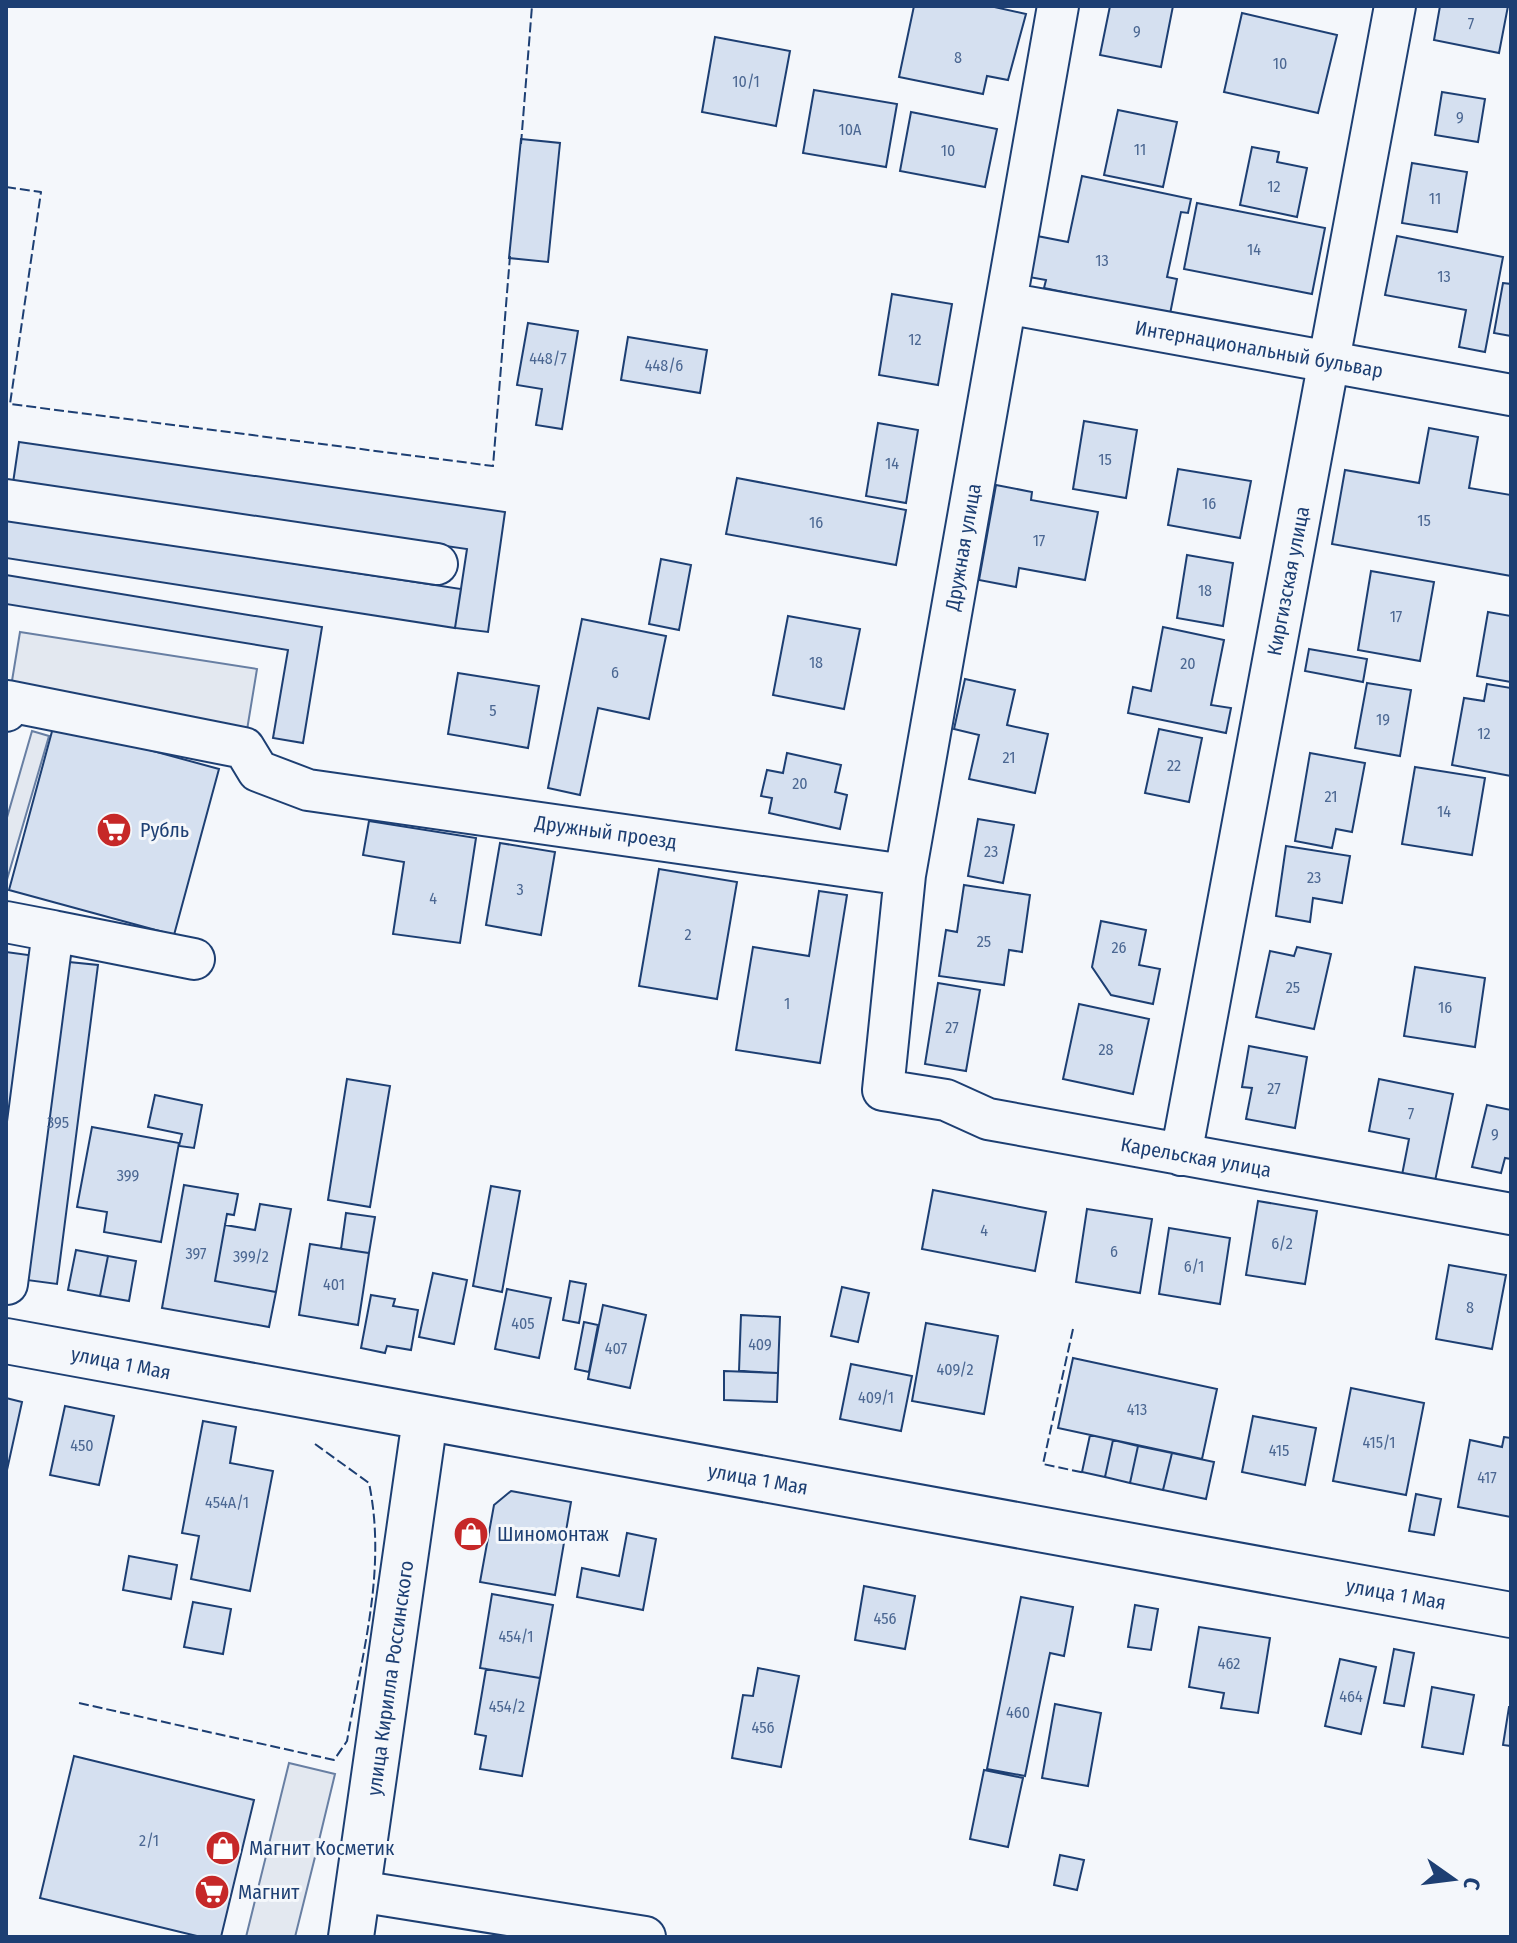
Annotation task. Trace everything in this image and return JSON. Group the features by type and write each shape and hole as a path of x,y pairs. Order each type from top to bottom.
{"main road":[{"name":"улица 1 Мая","path":"6,1341 1511,1615"},
{"name":"улица Кирилла Россинского","path":"351,1937 425,1419"}],"street":[{"name":"Дружная улица","path":"883,1090 905,875 1058,6"},
{"name":"Киргизская улица","path":"1181,1155 1395,6"},
{"name":"Интернациональный бульвар","path":"1006,303 1511,395"},
{"path":"6,500 437,564"},
{"name":"Дружный проезд","path":"6,711 8,701 244,748 258,771 308,790 905,875"},
{"path":"6,922 194,959"},
{"path":"7,1284 53,931"},
{"name":"Карельская улица","path":"883,1090 946,1100 988,1119 1511,1214"},
{"path":"358,1891 645,1937"}],"shaded area":[{"path":"20,632 257,669 247,730 10,693"},
{"path":"32,731 49,736 6,883 6,821"},
{"path":"289,1763 335,1774 315,1857 295,1937 246,1937"}],"building":[{"path":"914,6 990,6 1026,14 1008,80 987,76 983,94 899,77"},
{"path":"1110,6 1173,6 1161,67 1100,55"},
{"path":"1440,6 1508,6 1499,53 1434,40"},
{"path":"1242,13 1337,35 1318,113 1224,92"},
{"path":"715,37 790,51 776,126 702,112"},
{"path":"814,90 897,104 886,167 803,153"},
{"path":"1442,92 1485,99 1478,142 1435,135"},
{"path":"1118,110 1177,122 1163,187 1104,175"},
{"path":"911,112 997,129 985,187 900,171"},
{"path":"521,139 560,143 548,262 509,258"},
{"path":"1252,147 1279,152 1277,162 1307,168 1297,217 1240,205"},
{"path":"1412,163 1467,172 1457,232 1402,223"},
{"path":"1082,176 1191,199 1188,213 1181,212 1167,277 1177,279 1170,314 1044,288 1046,280 1029,277 1037,236 1068,242"},
{"path":"1197,203 1325,228 1312,294 1184,269"},
{"path":"1397,236 1503,257 1485,352 1459,347 1466,310 1385,295"},
{"path":"1503,283 1511,284 1511,336 1494,333"},
{"path":"892,294 952,304 938,385 879,375"},
{"path":"528,323 578,331 562,429 536,425 542,389 517,385"},
{"path":"628,337 707,350 700,393 621,380"},
{"path":"1084,421 1137,430 1126,498 1073,489"},
{"path":"878,423 918,430 906,503 866,496"},
{"path":"1429,428 1478,437 1469,488 1511,495 1511,576 1332,544 1345,470 1419,483"},
{"path":"19,442 505,512 488,632 455,628 467,549 13,483"},
{"path":"1178,469 1251,481 1240,538 1168,525"},
{"path":"737,478 906,510 896,565 726,534"},
{"path":"996,485 1032,492 1031,500 1098,512 1085,580 1019,568 1016,587 979,580"},
{"path":"6,519 461,589 455,628 6,558"},
{"path":"1187,555 1233,563 1223,626 1177,618"},
{"path":"661,559 691,565 679,630 649,624"},
{"path":"1371,571 1434,582 1420,661 1358,650"},
{"path":"6,575 322,627 303,743 273,738 288,650 6,604"},
{"path":"1488,612 1511,616 1511,682 1477,676"},
{"path":"788,616 860,629 844,709 773,695"},
{"path":"582,619 666,636 649,719 598,708 580,795 548,788"},
{"path":"1163,627 1224,640 1211,705 1231,708 1226,733 1128,713 1133,687 1151,691"},
{"path":"1309,649 1367,659 1363,682 1305,671"},
{"path":"458,673 539,686 528,748 448,734"},
{"path":"965,679 1015,690 1007,725 1048,734 1035,793 969,779 979,735 954,729"},
{"path":"1367,683 1411,690 1400,756 1355,748"},
{"path":"1487,684 1511,688 1511,776 1452,765 1464,698 1484,701"},
{"name":"Рубль","path":"54,724 219,769 174,935 9,890"},
{"path":"1159,729 1202,738 1189,802 1145,793"},
{"path":"787,753 841,765 835,792 847,795 840,829 769,813 772,798 761,796 767,770 783,773"},
{"path":"1310,753 1365,763 1352,832 1336,829 1332,848 1295,841"},
{"path":"1415,767 1485,778 1472,855 1402,844"},
{"path":"978,819 1014,825 1003,883 968,876"},
{"path":"369,821 476,838 460,943 393,934 404,862 363,855"},
{"path":"500,843 555,852 541,935 486,925"},
{"path":"1286,846 1350,856 1342,903 1313,898 1310,922 1276,916"},
{"path":"659,869 737,882 717,999 639,986"},
{"path":"964,885 1030,895 1022,952 1009,950 1004,985 939,976 946,930 957,932"},
{"path":"819,891 847,895 820,1063 736,1050 753,947 809,956"},
{"path":"1101,921 1146,930 1139,965 1160,969 1153,1004 1111,995 1092,967"},
{"path":"1297,947 1331,954 1314,1029 1256,1017 1270,951 1294,956"},
{"path":"6,952 43,957 6,1206"},
{"path":"59,961 98,965 57,1284 19,1279"},
{"path":"1415,967 1485,978 1475,1047 1404,1036"},
{"path":"938,983 980,990 966,1071 925,1064"},
{"path":"1079,1004 1149,1019 1133,1094 1063,1079"},
{"path":"1249,1046 1307,1057 1295,1128 1246,1119 1252,1088 1242,1087"},
{"path":"347,1079 390,1086 370,1207 328,1200"},
{"path":"1379,1079 1453,1094 1435,1181 1402,1175 1409,1139 1369,1131"},
{"path":"155,1095 202,1105 194,1148 179,1146 182,1134 148,1127"},
{"path":"1487,1105 1511,1110 1511,1159 1505,1158 1501,1173 1472,1167"},
{"path":"92,1127 179,1143 161,1242 104,1232 107,1212 77,1207"},
{"path":"184,1185 238,1194 234,1215 227,1214 215,1281 276,1292 269,1327 162,1308"},
{"path":"491,1186 520,1191 502,1292 473,1286"},
{"path":"933,1190 1046,1212 1035,1271 922,1249"},
{"path":"1258,1201 1317,1211 1305,1284 1246,1275"},
{"path":"260,1204 291,1209 276,1292 215,1281 225,1225 255,1230"},
{"path":"1087,1209 1152,1219 1140,1293 1076,1282"},
{"path":"346,1213 375,1217 369,1253 341,1249"},
{"path":"1169,1228 1230,1238 1220,1304 1159,1294"},
{"path":"310,1244 369,1253 358,1325 299,1315"},
{"path":"76,1250 108,1256 100,1296 68,1290"},
{"path":"108,1256 136,1261 129,1301 100,1296"},
{"path":"1449,1265 1506,1275 1492,1349 1436,1339"},
{"path":"433,1273 467,1280 454,1344 419,1337"},
{"path":"570,1281 586,1284 579,1323 563,1320"},
{"path":"842,1287 869,1293 858,1342 831,1336"},
{"path":"507,1289 551,1298 539,1358 495,1349"},
{"path":"371,1295 395,1299 393,1306 418,1310 411,1350 387,1346 385,1353 361,1348"},
{"path":"603,1305 646,1315 630,1388 588,1379"},
{"path":"741,1315 780,1317 778,1373 739,1371"},
{"path":"584,1322 598,1325 589,1372 575,1369"},
{"path":"926,1323 998,1336 984,1414 912,1401"},
{"path":"1073,1358 1217,1389 1202,1459 1058,1428"},
{"path":"851,1364 912,1376 901,1431 840,1419"},
{"path":"724,1371 778,1373 777,1402 724,1400"},
{"path":"1351,1388 1424,1403 1406,1495 1333,1481"},
{"path":"6,1398 22,1402 7,1470 6,1469"},
{"path":"65,1406 114,1416 99,1485 50,1475"},
{"path":"1253,1416 1316,1428 1305,1485 1242,1472"},
{"path":"203,1421 236,1427 230,1463 273,1471 250,1591 191,1579 199,1536 182,1533"},
{"path":"1090,1435 1113,1440 1105,1477 1082,1472"},
{"path":"1504,1437 1511,1438 1511,1517 1458,1507 1470,1440 1502,1447"},
{"path":"1113,1440 1138,1446 1130,1483 1105,1477"},
{"path":"1138,1446 1172,1453 1163,1490 1130,1483"},
{"path":"1172,1453 1214,1462 1206,1499 1163,1490"},
{"path":"511,1491 571,1502 555,1595 480,1582 494,1505"},
{"path":"1416,1494 1441,1499 1434,1535 1409,1531"},
{"path":"627,1533 656,1539 643,1610 577,1597 582,1568 619,1576"},
{"path":"129,1556 177,1565 171,1599 123,1590"},
{"path":"864,1586 915,1596 905,1649 855,1640"},
{"path":"492,1594 553,1605 540,1678 480,1668"},
{"path":"1021,1597 1073,1607 1064,1656 1050,1653 1025,1776 987,1769"},
{"path":"193,1602 231,1609 223,1654 184,1647"},
{"path":"1135,1605 1158,1609 1151,1650 1128,1647"},
{"path":"1199,1627 1270,1638 1258,1713 1221,1708 1224,1693 1189,1687"},
{"path":"1394,1649 1414,1653 1404,1706 1384,1703"},
{"path":"1340,1659 1376,1667 1361,1734 1325,1726"},
{"path":"758,1668 799,1676 781,1767 732,1758 743,1695 753,1696"},
{"path":"486,1669 540,1678 522,1776 480,1769 486,1736 475,1734"},
{"path":"1432,1687 1474,1695 1463,1754 1422,1747"},
{"path":"1055,1704 1101,1713 1088,1786 1042,1778"},
{"path":"1511,1707 1511,1746 1503,1745"},
{"path":"74,1756 254,1800 221,1937 201,1937 40,1898"},
{"path":"984,1770 1023,1778 1008,1847 970,1839"},
{"path":"1060,1855 1084,1860 1077,1890 1054,1885"}],"fence":[{"path":"521,144 532,6"},
{"path":"6,187 41,192 10,404 493,466 510,256"},
{"path":"1073,1329 1043,1464 1085,1473"},
{"path":"79,1703 334,1760 347,1741 365,1644 374,1580 374,1516 369,1483 315,1444"}],"place":[{"name":"Рубль","path":"114,830"},
{"name":"Шиномонтаж","path":"471,1534"},
{"name":"Магнит Косметик","path":"223,1848"},
{"name":"Магнит","path":"212,1892"}]}
